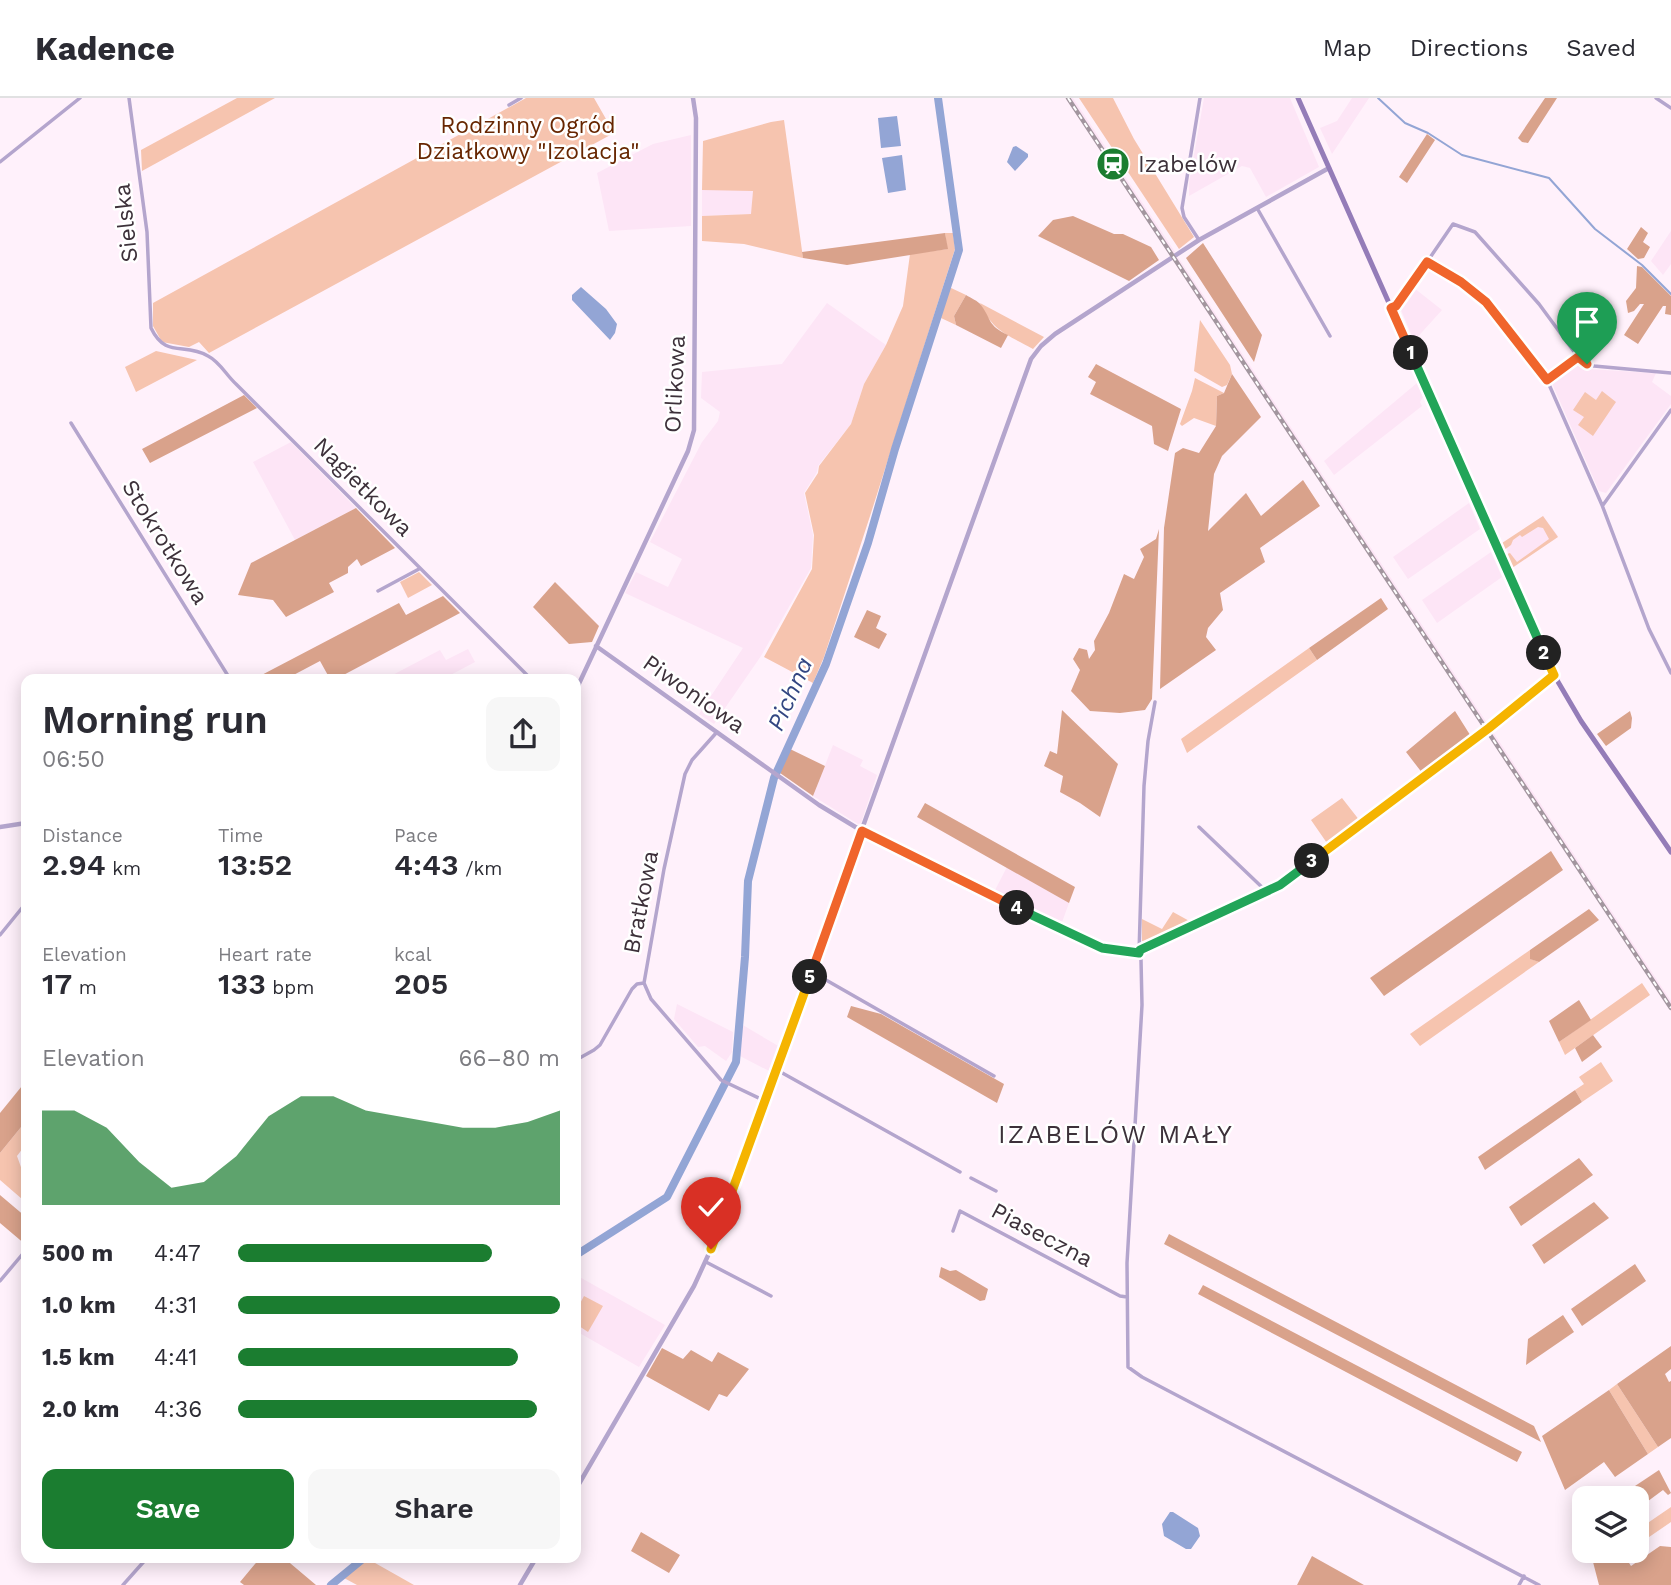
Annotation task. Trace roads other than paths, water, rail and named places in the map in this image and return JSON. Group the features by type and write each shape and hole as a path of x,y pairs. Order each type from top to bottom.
{"main road":[{"path":"1298,98 1554,675 1587,731 1671,852"}],"street":[{"path":"0,162 80,98"},
{"name":"Sielska","path":"129,98 147,232 151,328 159,342"},
{"path":"509,105 521,98"},
{"name":"Orlikowa","path":"581,679 688,451 694,430 696,137 693,98"},
{"path":"1199,240 1184,217 1182,208 1200,98"},
{"path":"1656,98 1671,108"},
{"path":"581,1480 706,1262 1031,359 1055,334 1199,240 1329,168"},
{"path":"1257,208 1330,335"},
{"path":"1391,308 1396,306 1454,223 1471,229 1539,304 1578,357 1587,364 1671,373"},
{"path":"1427,262 1461,282 1486,302 1547,380 1602,506 1649,629 1671,673"},
{"name":"Nagietkowa","path":"159,342 199,352 215,360 526,674"},
{"path":"1547,380 1578,357"},
{"path":"1602,506 1671,411"},
{"name":"Stokrotkowa","path":"71,423 227,674"},
{"path":"378,591 419,569"},
{"name":"Piwoniowa","path":"596,646 819,805 862,831"},
{"path":"862,831 1092,944 1108,950 1139,951 1292,877 1489,728 1554,675"},
{"path":"1155,702 1143,796 1139,951 1142,1005 1127,1297 1127,1364 1132,1371 1539,1585"},
{"name":"Bratkowa","path":"581,1058 600,1045 632,989 637,984 644,983 664,869 685,774 692,760 717,732"},
{"path":"0,827 21,823"},
{"path":"1199,827 1266,891"},
{"path":"0,935 21,909"},
{"path":"812,972 994,1076"},
{"path":"644,983 651,999 721,1080 765,1101"},
{"path":"777,1070 960,1172"},
{"path":"971,1178 996,1191"},
{"name":"Piaseczna","path":"953,1231 960,1211 1120,1296 1127,1297"},
{"path":"0,1281 21,1256"},
{"path":"706,1262 771,1296"},
{"path":"123,1585 143,1563"},
{"path":"520,1585 533,1563"},
{"path":"1519,1585 1524,1576"}],"water":[{"path":"897,116 901,146 881,148 878,118"},
{"path":"1016,146 1028,154 1028,157 1015,171 1007,162 1013,147"},
{"path":"902,155 906,190 888,193 882,158"},
{"path":"581,287 606,309 617,324 610,340 572,300 572,295"},
{"path":"1170,1512 1198,1528 1200,1536 1191,1549 1186,1549 1164,1536 1162,1524"}],"waterway":[{"name":"Pichna","path":"581,1252 667,1197 736,1062 748,881 774,778 826,664 868,543 959,250 938,98"},
{"path":"1378,98 1405,123 1428,133 1462,155 1549,178 1595,229 1642,265 1671,294"},
{"name":"Pichna","path":"331,1585 358,1563"}],"railway":[{"path":"1068,98 1671,1008"}],"place":[{"name":"Izabelów","path":"1113,164"}],"district":[{"name":"IZABELÓW MAŁY","path":"1116,1134"}],"park label":[{"name":"Rodzinny Ogród Działkowy \"Izolacja\"","path":"528,138"}]}
